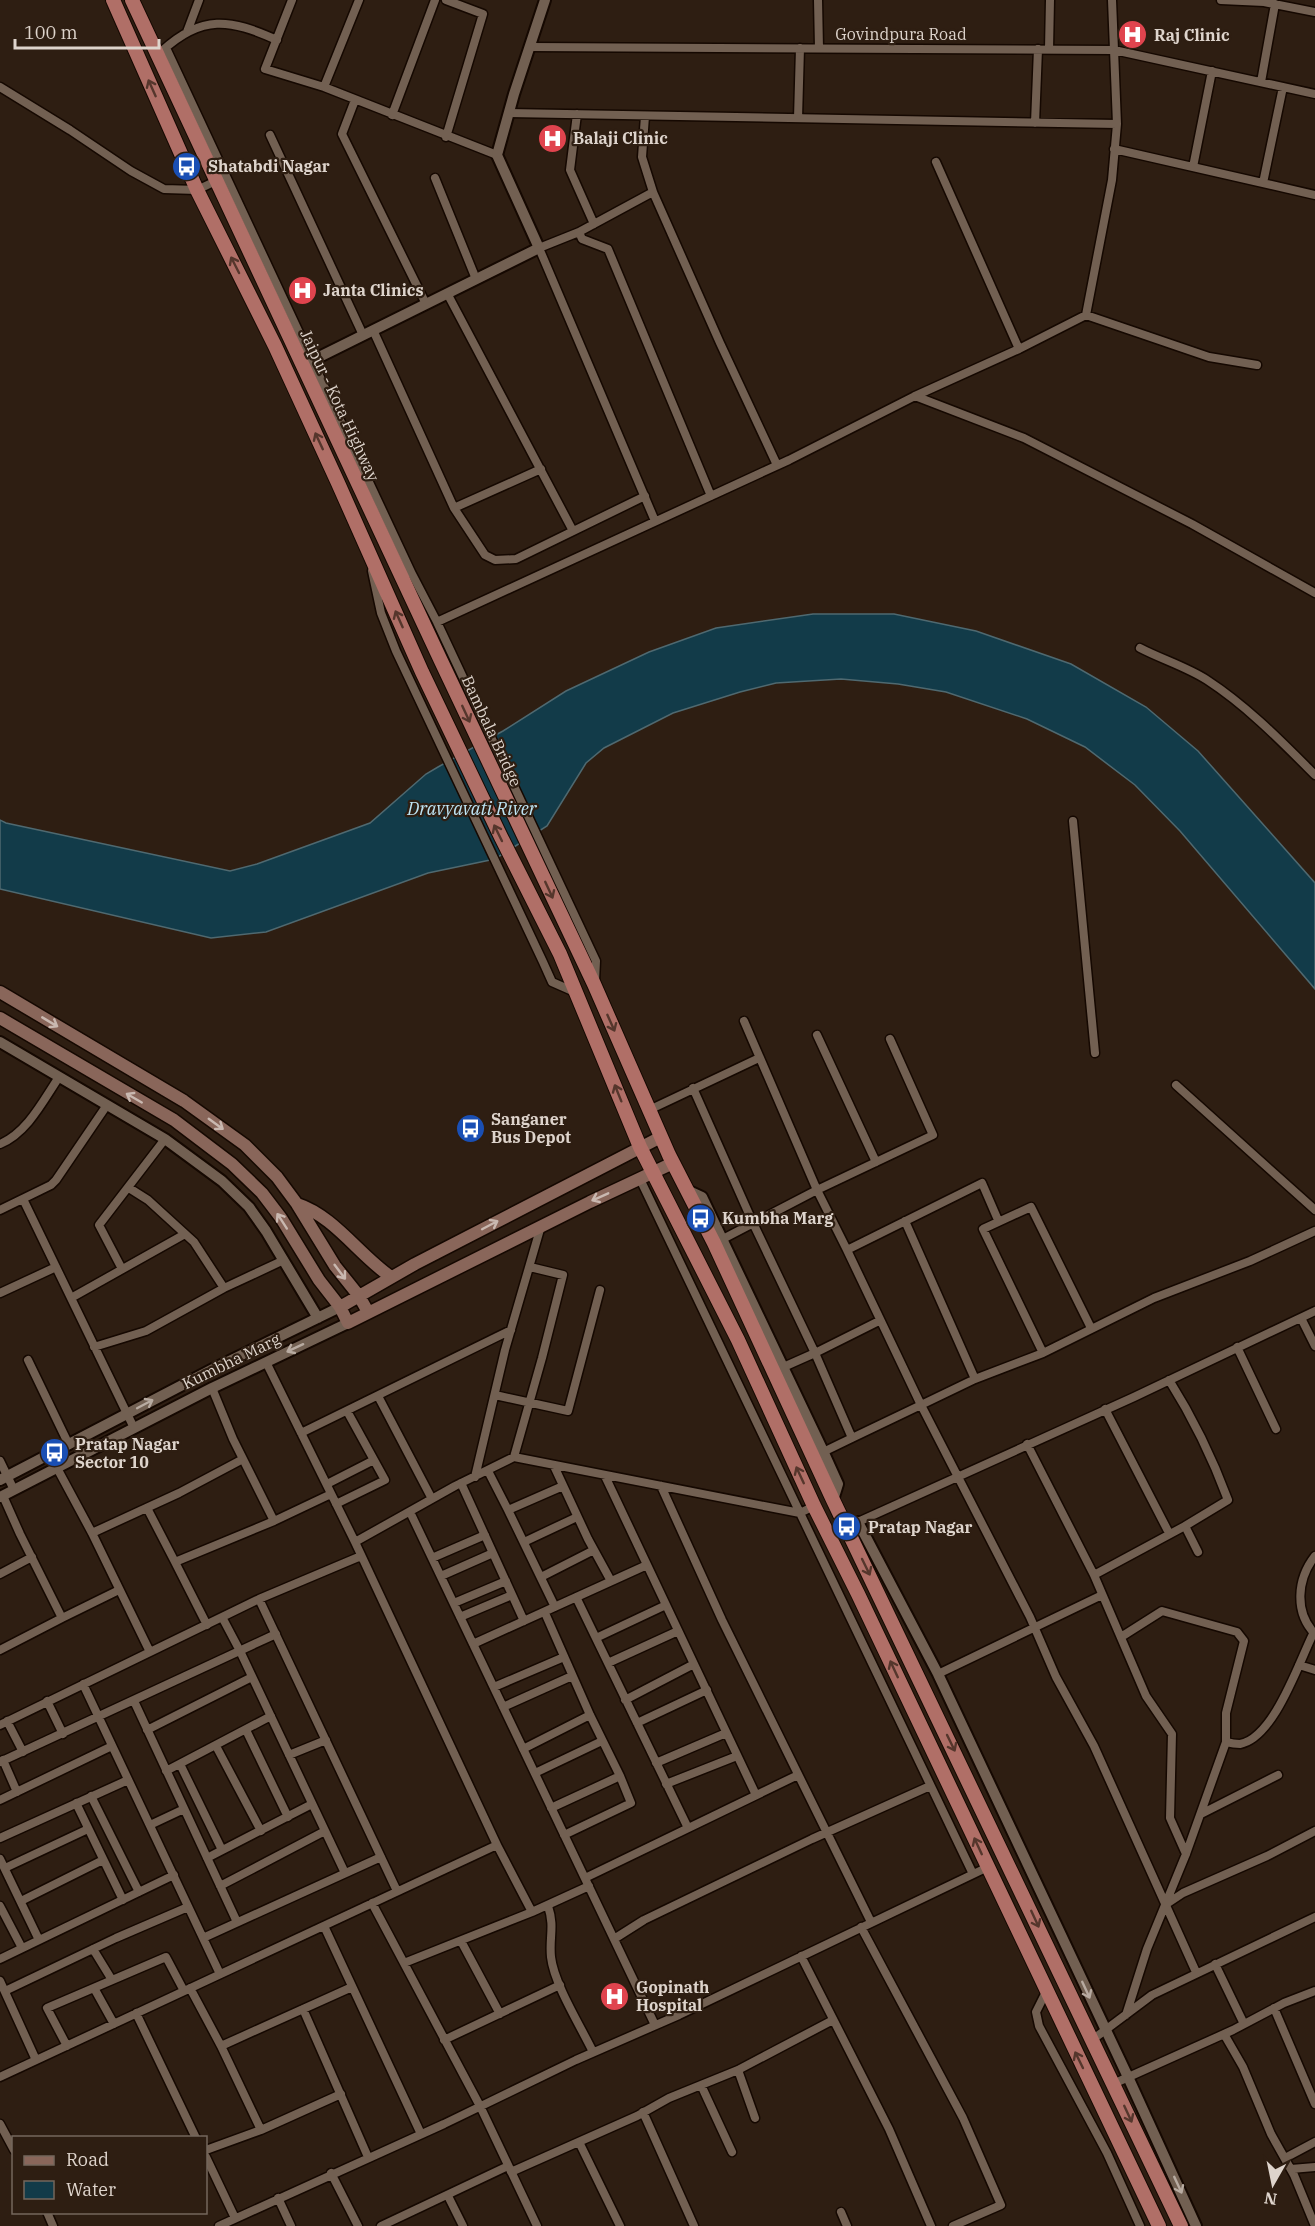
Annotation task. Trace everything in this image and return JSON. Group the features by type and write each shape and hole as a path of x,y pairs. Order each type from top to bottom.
{"highway":[{"path":"113,0 197,190 275,346 422,672 544,922 640,1147 738,1340 814,1506 1159,2226"},
{"name":"Jaipur - Kota Highway","path":"135,2 162,51 406,574 441,661"},
{"name":"Bambala Bridge","path":"441,661 594,984 661,1137 687,1190 718,1241 818,1454 833,1500 852,1524 1181,2226"}],"main road":[{"path":"0,992 184,1101 245,1145 277,1177 297,1204 335,1266 368,1312"},
{"path":"0,1018 174,1120 232,1164 262,1193 319,1280 340,1307 348,1323"},
{"name":"Kumbha Marg","path":"340,1307 391,1277 661,1137"},
{"name":"Kumbha Marg","path":"348,1323 541,1226 674,1163"},
{"path":"297,1204 309,1208 334,1227 391,1277"}],"street":[{"path":"187,32 199,0"},
{"path":"292,0 265,69 324,87 446,137 497,155"},
{"path":"324,87 359,0"},
{"path":"392,115 435,0"},
{"path":"446,0 483,14 446,137"},
{"path":"545,0 514,93 497,155 655,521"},
{"path":"818,0 819,48"},
{"path":"1049,49 1050,0"},
{"path":"1086,315 1112,180 1117,124 1112,0"},
{"path":"1221,0 1275,4 1315,12"},
{"path":"1261,82 1275,4"},
{"path":"162,51 198,26 224,24 250,28 277,40"},
{"name":"Govindpura Road","path":"530,47 1114,50 1315,94"},
{"path":"798,118 800,48"},
{"path":"1035,123 1038,49"},
{"path":"1193,167 1212,71"},
{"path":"0,87 131,171 164,189 197,190 222,178"},
{"path":"1263,183 1283,87"},
{"path":"355,100 342,134 426,304"},
{"path":"509,113 1117,124"},
{"path":"577,114 570,170 594,224"},
{"path":"645,116 642,157 653,192 777,465"},
{"path":"270,135 454,508 485,555 495,560 516,559 645,496"},
{"path":"1114,149 1315,195"},
{"path":"936,162 1019,349"},
{"path":"435,178 476,279"},
{"path":"307,363 539,248 579,232 653,192"},
{"path":"579,232 582,239 608,249 711,496"},
{"path":"447,293 573,531"},
{"path":"437,622 777,465 915,396 1019,349 1086,315 1209,357 1257,364"},
{"path":"915,396 1024,438 1192,524 1315,593"},
{"path":"454,508 541,469"},
{"path":"368,550 381,613 411,683 552,982 576,993"},
{"path":"406,574 437,622 596,961 594,984"},
{"path":"1140,648 1205,679 1231,697 1315,775"},
{"path":"1073,821 1095,1053"},
{"path":"744,1021 818,1190 879,1321 1035,1628 1056,1677 1094,1746 1197,1972"},
{"path":"817,1035 876,1162"},
{"path":"718,1241 933,1135 890,1039"},
{"path":"0,1042 165,1139 222,1180 249,1208 284,1260 318,1318"},
{"path":"649,1110 759,1058"},
{"path":"0,1144 11,1140 32,1117 59,1077"},
{"path":"1176,1085 1315,1209"},
{"path":"693,1089 852,1438"},
{"path":"0,1210 51,1185 107,1105"},
{"path":"122,1269 99,1225 165,1139"},
{"path":"640,1179 973,1875"},
{"path":"847,1250 982,1183 998,1221"},
{"path":"129,1188 148,1200 194,1242 224,1288"},
{"path":"23,1198 134,1428"},
{"path":"1042,1353 982,1229 1031,1207 1091,1328"},
{"path":"905,1221 975,1379"},
{"path":"475,1477 511,1330 541,1226"},
{"path":"818,1454 975,1379 1042,1353 1154,1298 1250,1261 1315,1231"},
{"path":"71,1298 185,1234"},
{"path":"94,1347 146,1331 224,1288 284,1260"},
{"path":"0,1282 3,1292 56,1267"},
{"path":"514,1457 563,1275 530,1267"},
{"path":"495,1395 568,1411 600,1290"},
{"name":"Kumbha Marg","path":"4,1478 214,1368 340,1307"},
{"path":"1196,2226 938,1674 852,1524 1314,1313"},
{"path":"1301,1318 1315,1346"},
{"path":"778,1369 879,1321"},
{"name":"Kumbha Marg","path":"1,1496 212,1388 348,1323"},
{"path":"302,1433 511,1330"},
{"path":"1238,1347 1276,1429"},
{"path":"28,1360 69,1445"},
{"path":"266,1362 355,1542 497,1845 532,1912"},
{"path":"1094,1575 1228,1500 1211,1456 1169,1380"},
{"path":"212,1388 243,1460 274,1521"},
{"path":"378,1396 432,1499"},
{"path":"1105,1409 1169,1533"},
{"path":"336,1504 385,1480 347,1411"},
{"path":"1028,1444 1094,1575 1146,1696 1172,1734 1170,1818 1186,1854"},
{"path":"355,1542 461,1483 514,1457 800,1513 814,1506"},
{"path":"92,1533 243,1460"},
{"path":"327,1484 374,1460"},
{"path":"0,1461 4,1478 14,1490"},
{"path":"554,1466 611,1581"},
{"path":"57,1468 92,1533 150,1652"},
{"path":"488,1471 555,1607"},
{"path":"605,1476 756,1795"},
{"path":"461,1483 524,1621"},
{"path":"508,1510 563,1486"},
{"path":"661,1486 722,1620 871,1922"},
{"path":"175,1562 274,1521 331,1494"},
{"path":"1,1496 62,1618"},
{"path":"147,1508 207,1625"},
{"path":"410,1512 655,2025"},
{"path":"524,1542 577,1516"},
{"path":"1185,1526 1198,1552"},
{"path":"432,1558 485,1535"},
{"path":"541,1577 594,1550"},
{"path":"441,1575 493,1552"},
{"path":"23,1752 3,1723 259,1599 361,1556"},
{"path":"1226,1742 1240,1744 1263,1730 1286,1695 1314,1634 1303,1616 1299,1588 1315,1556"},
{"path":"0,1574 32,1557"},
{"path":"473,1644 647,1565"},
{"path":"454,1603 506,1581"},
{"path":"0,1650 119,1590"},
{"path":"460,1617 512,1595"},
{"path":"938,1674 1102,1595"},
{"path":"576,1597 688,1828"},
{"path":"259,1599 397,1892"},
{"path":"596,1638 666,1605"},
{"path":"1121,1637 1162,1611 1237,1632 1244,1641 1226,1713 1226,1742 1186,1854 1147,1949 1126,2015"},
{"path":"545,1613 631,1803 564,1835"},
{"path":"222,1617 345,1873"},
{"path":"608,1663 678,1630"},
{"path":"17,1792 2,1761 276,1634"},
{"path":"494,1687 564,1657"},
{"path":"626,1700 694,1664"},
{"path":"1299,1665 1315,1670"},
{"path":"503,1707 572,1676"},
{"path":"147,1731 252,1677"},
{"path":"83,1684 220,1974"},
{"path":"637,1724 706,1690"},
{"path":"47,1701 63,1734"},
{"path":"134,1701 237,1922"},
{"path":"523,1749 590,1715"},
{"path":"166,1771 271,1716"},
{"path":"246,1730 288,1817"},
{"path":"656,1763 726,1733"},
{"path":"289,1755 326,1740"},
{"path":"535,1773 602,1741"},
{"path":"0,1800 112,1746"},
{"path":"216,1746 261,1831"},
{"path":"666,1784 737,1756"},
{"path":"180,1764 222,1850"},
{"path":"404,1963 548,1906 587,1882 688,1828 798,1775"},
{"path":"1201,1814 1278,1775"},
{"path":"551,1808 620,1776"},
{"path":"0,1838 128,1780"},
{"path":"614,1939 644,1920 930,1786"},
{"path":"91,1796 139,1892"},
{"path":"76,1803 123,1900"},
{"path":"207,1858 312,1804"},
{"path":"150,1825 184,1809"},
{"path":"5,1868 88,1829"},
{"path":"220,1886 325,1831"},
{"path":"1165,1905 1183,1893 1267,1856 1315,1831"},
{"path":"0,2077 497,1845"},
{"path":"203,1938 381,1857"},
{"path":"0,1859 39,1940"},
{"path":"21,1901 103,1860"},
{"path":"219,2226 655,2025 988,1867"},
{"path":"0,1959 174,1875"},
{"path":"372,1903 480,2106 537,2226"},
{"path":"0,1906 22,1948"},
{"path":"548,1906 553,1929 551,1957 560,1985 593,2052"},
{"path":"5,1991 188,1907"},
{"path":"1092,2040 1152,1995 1315,1917"},
{"path":"324,1926 421,2134"},
{"path":"861,1927 963,2118 1000,2205 953,2226"},
{"path":"461,1941 500,2014"},
{"path":"93,1949 112,1980"},
{"path":"801,1956 889,2129 931,2226"},
{"path":"67,2046 47,2008 166,1957 221,2046 261,2130"},
{"path":"1215,1964 1244,2024"},
{"path":"0,1981 36,2060"},
{"path":"444,2040 560,1985"},
{"path":"221,2046 352,1987"},
{"path":"94,1988 114,2024"},
{"path":"1046,1992 1036,2012 1039,2026 1107,2153 1140,2226"},
{"path":"1113,2084 1224,2034 1274,2008 1315,1992"},
{"path":"1274,2008 1314,2100"},
{"path":"303,2009 368,2157"},
{"path":"136,2013 195,2136"},
{"path":"381,2226 510,2169 579,2142 669,2098 738,2070 833,2020"},
{"path":"1224,2034 1243,2067 1271,2134 1291,2169 1315,2226"},
{"path":"738,2070 755,2118"},
{"path":"701,2085 732,2152"},
{"path":"207,2150 261,2130 341,2094"},
{"path":"643,2112 694,2226"},
{"path":"0,2124 12,2146"},
{"path":"579,2142 620,2226"},
{"path":"1285,2158 1315,2142"},
{"path":"207,2159 235,2218"},
{"path":"1291,2169 1315,2167"},
{"path":"332,2174 358,2226"},
{"path":"448,2196 463,2226"},
{"path":"278,2198 291,2226"},
{"path":"841,2212 847,2226"}],"water":[{"name":"Dravyavati River","path":"813,614 894,614 976,631 1071,664 1146,707 1198,751 1315,883 1315,989 1180,831 1135,785 1085,747 1027,719 946,692 898,684 841,679 776,683 673,713 604,748 586,763 547,826 495,859 428,873 266,932 211,938 0,889 0,820 230,871 257,864 370,823 426,774 503,731 566,691 649,652 716,628"}],"place":[{"name":"Raj Clinic","path":"1133,35"},
{"name":"Balaji Clinic","path":"552,138"},
{"name":"Shatabdi Nagar","path":"187,166"},
{"name":"Janta Clinics","path":"302,290"},
{"name":"Sanganer Bus Depot","path":"470,1128"},
{"name":"Kumbha Marg","path":"701,1218"},
{"name":"Pratap Nagar Sector 10","path":"54,1453"},
{"name":"Pratap Nagar","path":"847,1527"},
{"name":"Gopinath Hospital","path":"615,1996"}]}
